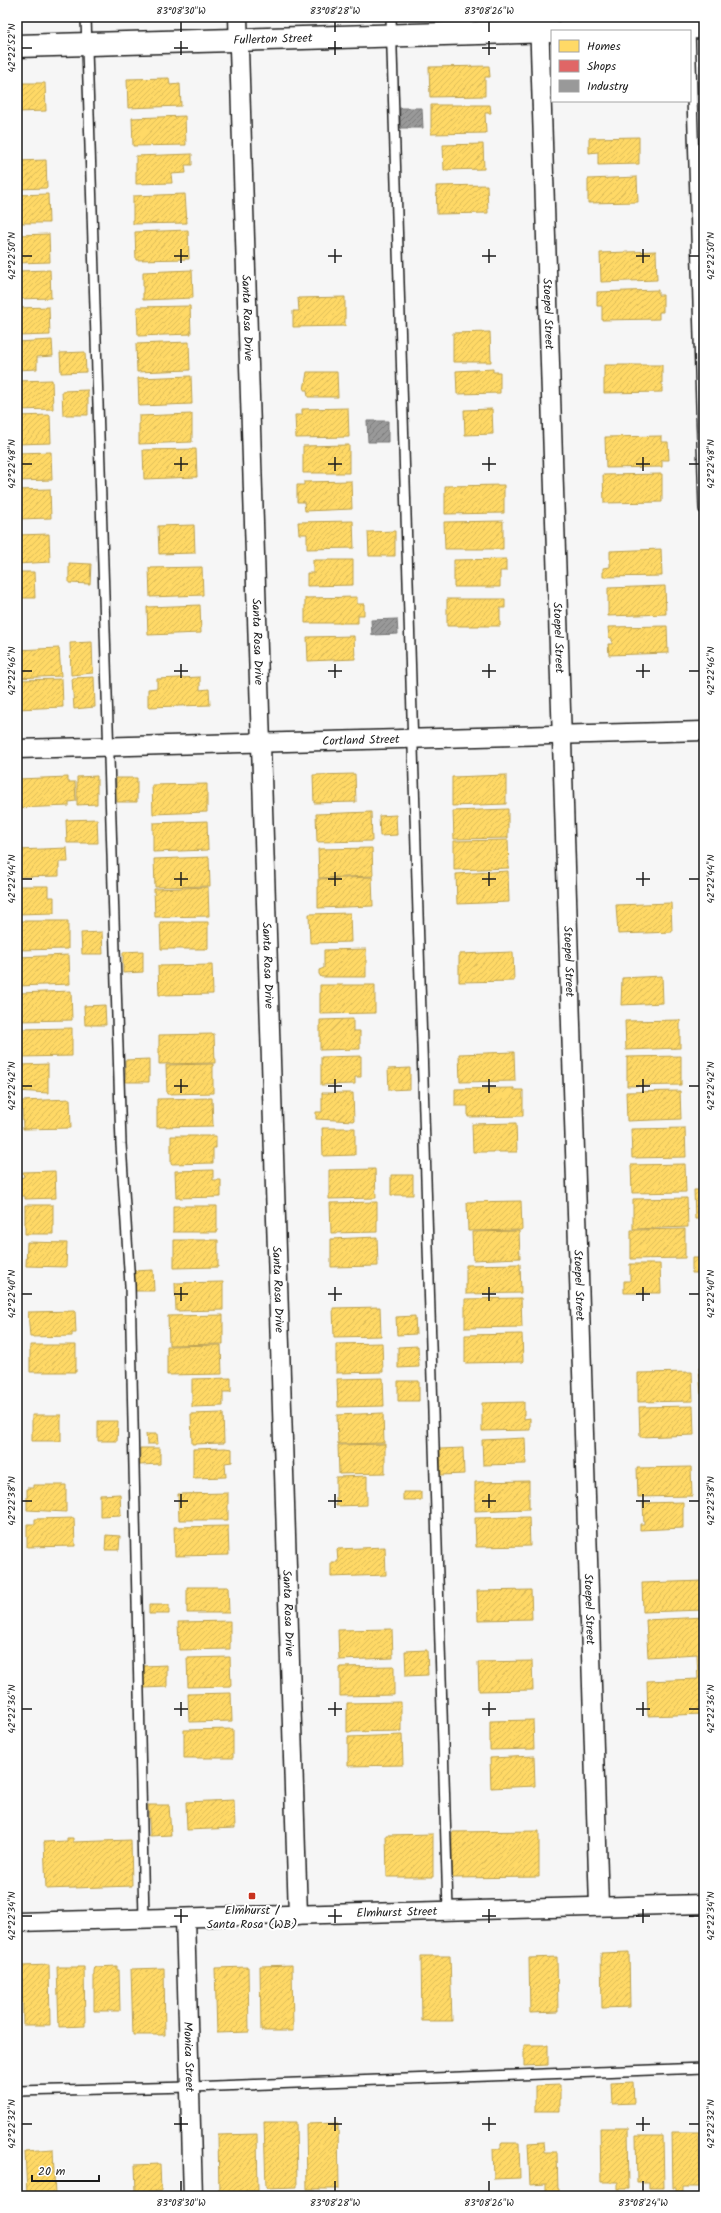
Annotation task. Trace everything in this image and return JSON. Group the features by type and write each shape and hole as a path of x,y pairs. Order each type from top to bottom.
{"street":[{"name":"Santa Rosa Drive","path":"238,17 298,1915"},
{"path":"584,30 695,24"},
{"name":"Fullerton Street","path":"17,46 239,40 391,26 543,27"},
{"name":"Stoepel Street","path":"543,27 561,735 599,1906"},
{"name":"Cortland Street","path":"17,749 412,738 704,732"},
{"name":"Elmhurst Street","path":"17,1922 704,1904"},
{"name":"Monica Street","path":"185,1918 193,2196"}],"lane":[{"path":"86,17 122,1144 130,1284 144,1919"},
{"path":"695,24 704,509"},
{"path":"391,26 448,1910"},
{"path":"17,2091 190,2087 704,2068"}],"shaded area":[{"path":"698,65 704,65 704,247"}],"building: Homes":[{"path":"489,66 490,77 485,77 485,96 430,97 429,67"},
{"path":"169,78 170,85 180,84 181,106 128,108 127,79"},
{"path":"17,83 45,83 46,111 17,112"},
{"path":"431,105 490,105 491,113 485,113 486,133 431,134"},
{"path":"185,116 186,145 133,146 132,118"},
{"path":"639,137 639,164 598,165 598,152 589,153 589,138"},
{"path":"483,144 484,169 444,170 443,145"},
{"path":"192,154 192,165 185,165 186,173 171,174 172,183 136,184 136,156"},
{"path":"46,160 47,188 17,189 17,161"},
{"path":"637,177 638,202 588,203 588,179"},
{"path":"487,185 488,213 437,214 436,186"},
{"path":"48,194 49,223 17,223 17,195"},
{"path":"185,194 187,223 133,224 133,196"},
{"path":"188,230 189,259 136,260 135,232"},
{"path":"49,234 50,262 17,263 17,235"},
{"path":"656,251 657,280 601,282 600,253"},
{"path":"50,270 51,298 17,299 17,271"},
{"path":"192,270 193,298 143,300 143,272"},
{"path":"658,290 658,295 663,295 663,312 659,312 659,319 602,320 602,306 597,306 597,292"},
{"path":"345,297 345,326 293,327 293,311 299,311 298,298"},
{"path":"190,306 191,334 138,336 137,307"},
{"path":"49,307 50,335 17,336 17,308"},
{"path":"490,332 491,362 453,362 453,333"},
{"path":"52,340 53,356 37,357 37,369 17,370 17,342"},
{"path":"189,342 190,370 137,372 136,344"},
{"path":"85,352 86,372 61,373 60,353"},
{"path":"604,365 662,365 662,392 604,393"},
{"path":"493,369 493,372 500,372 500,393 457,394 456,371"},
{"path":"307,372 337,372 338,397 308,397 307,390 304,390"},
{"path":"191,376 192,404 139,406 138,378"},
{"path":"52,380 53,409 17,410 17,381"},
{"path":"88,390 88,415 63,415 62,391"},
{"path":"348,408 349,437 296,438 295,415 302,415 302,409"},
{"path":"492,409 493,434 465,435 464,410"},
{"path":"192,414 192,442 139,444 139,416"},
{"path":"50,415 51,443 17,444 17,416"},
{"path":"661,436 661,442 668,442 669,460 662,460 662,467 606,468 605,437"},
{"path":"349,445 349,473 303,473 303,446"},
{"path":"196,449 197,477 144,479 143,450"},
{"path":"51,452 52,480 17,481 17,453"},
{"path":"662,474 662,502 604,503 603,475"},
{"path":"351,481 352,509 305,511 304,502 297,502 297,485 304,485 304,482"},
{"path":"504,485 504,513 445,514 445,486"},
{"path":"50,489 51,518 17,519 17,490"},
{"path":"353,521 354,548 307,549 307,534 299,534 298,522"},
{"path":"503,521 503,549 445,549 444,522"},
{"path":"194,525 195,553 159,554 158,526"},
{"path":"395,531 395,556 369,556 368,532"},
{"path":"49,534 50,562 17,564 17,535"},
{"path":"661,549 662,576 603,577 603,568 610,567 610,551"},
{"path":"506,559 506,571 500,571 500,587 454,587 454,560"},
{"path":"313,560 353,560 353,585 307,586 307,573 313,573"},
{"path":"69,563 91,564 90,584 69,583"},
{"path":"202,567 203,595 150,597 149,568"},
{"path":"17,572 34,572 35,598 17,598"},
{"path":"665,586 666,614 608,616 608,588"},
{"path":"357,597 357,604 364,604 364,615 358,615 358,623 305,623 305,598"},
{"path":"447,599 505,599 505,608 500,608 500,626 447,626"},
{"path":"200,605 201,633 148,635 147,607"},
{"path":"667,626 668,653 609,655 608,644 612,644 612,638 609,638 608,627"},
{"path":"354,636 355,659 308,661 307,637"},
{"path":"92,642 93,673 71,675 70,643"},
{"path":"59,648 61,676 17,678 17,650"},
{"path":"94,677 95,707 74,709 72,678"},
{"path":"200,677 200,690 209,689 210,705 148,707 148,689 157,688 157,679"},
{"path":"62,679 63,707 17,709 17,680"},
{"path":"355,774 356,802 314,803 313,775"},
{"path":"506,775 506,804 452,806 452,777"},
{"path":"97,776 97,804 77,805 77,777"},
{"path":"68,777 68,782 75,782 76,801 69,802 69,806 17,808 17,779"},
{"path":"116,778 137,778 137,802 117,802"},
{"path":"207,784 207,812 153,814 152,785"},
{"path":"508,809 508,838 454,839 453,811"},
{"path":"371,812 372,841 317,842 316,814"},
{"path":"396,815 397,835 380,836 379,816"},
{"path":"97,819 98,843 67,843 66,820"},
{"path":"207,821 208,850 153,852 153,823"},
{"path":"508,840 509,868 454,870 454,841"},
{"path":"67,848 68,862 59,862 59,876 17,877 17,850"},
{"path":"372,848 373,876 319,878 318,849"},
{"path":"209,857 210,886 155,887 154,859"},
{"path":"508,871 509,902 457,904 456,874"},
{"path":"372,877 373,906 318,908 318,879"},
{"path":"17,886 48,886 48,897 54,897 54,913 17,914"},
{"path":"208,887 209,916 155,917 154,889"},
{"path":"671,903 672,932 618,934 616,905"},
{"path":"350,913 351,942 310,943 309,914"},
{"path":"17,921 68,921 68,949 17,950"},
{"path":"160,922 208,922 208,949 161,949"},
{"path":"102,932 103,954 82,954 81,933"},
{"path":"366,949 366,977 321,977 319,974 319,970 324,968 324,950"},
{"path":"143,951 143,972 123,973 123,952"},
{"path":"513,952 514,981 459,982 459,954"},
{"path":"69,955 70,984 18,986 18,957"},
{"path":"212,965 213,994 159,995 158,966"},
{"path":"662,976 663,1003 621,1005 622,978"},
{"path":"320,985 375,985 375,1013 320,1014"},
{"path":"71,991 72,1020 19,1021 19,1011 17,1011 19,993"},
{"path":"105,1005 106,1025 85,1025 84,1006"},
{"path":"353,1019 353,1031 360,1031 360,1049 320,1050 320,1020"},
{"path":"680,1020 680,1048 626,1050 625,1021"},
{"path":"72,1028 72,1056 20,1057 20,1029"},
{"path":"214,1034 215,1063 159,1064 159,1035"},
{"path":"514,1052 515,1081 460,1082 459,1054"},
{"path":"361,1056 361,1077 355,1077 355,1084 321,1085 321,1057"},
{"path":"681,1056 681,1085 627,1086 627,1057"},
{"path":"149,1059 149,1082 126,1082 125,1060"},
{"path":"48,1064 48,1093 17,1091 17,1081 21,1081 21,1065"},
{"path":"213,1064 213,1093 167,1094 166,1065"},
{"path":"410,1068 410,1089 389,1090 388,1069"},
{"path":"514,1088 514,1090 523,1090 523,1116 468,1117 468,1106 455,1106 455,1089"},
{"path":"680,1091 681,1119 627,1121 626,1092"},
{"path":"322,1093 353,1093 354,1121 316,1119 316,1112 322,1112"},
{"path":"212,1098 213,1126 157,1127 157,1099"},
{"path":"70,1099 71,1128 23,1129 22,1101"},
{"path":"516,1123 517,1152 473,1152 472,1124"},
{"path":"322,1128 355,1128 355,1155 323,1156"},
{"path":"685,1128 686,1157 632,1158 631,1129"},
{"path":"171,1136 216,1136 216,1148 213,1148 213,1163 171,1164"},
{"path":"685,1164 686,1192 632,1193 631,1165"},
{"path":"375,1169 376,1198 329,1199 329,1170"},
{"path":"213,1170 213,1180 221,1180 221,1197 176,1198 175,1171"},
{"path":"55,1171 56,1198 25,1199 25,1196 17,1196 18,1178 24,1177 23,1172"},
{"path":"391,1175 413,1175 413,1195 391,1195"},
{"path":"694,1190 704,1190 704,1219 695,1219"},
{"path":"687,1198 688,1227 633,1229 633,1199"},
{"path":"521,1201 522,1230 468,1231 467,1202"},
{"path":"377,1202 377,1232 331,1233 330,1203"},
{"path":"25,1205 53,1205 53,1234 25,1234"},
{"path":"173,1206 217,1206 217,1232 173,1232"},
{"path":"685,1229 685,1258 631,1259 631,1230"},
{"path":"519,1231 520,1258 473,1260 472,1232"},
{"path":"377,1237 378,1266 331,1267 331,1239"},
{"path":"174,1240 218,1240 218,1267 174,1268"},
{"path":"27,1242 67,1243 66,1267 26,1266"},
{"path":"692,1258 704,1258 704,1273 692,1273"},
{"path":"520,1264 521,1293 466,1294 466,1265"},
{"path":"630,1264 660,1264 661,1293 624,1293 624,1281 630,1281"},
{"path":"153,1270 154,1291 133,1291 133,1271"},
{"path":"223,1282 223,1310 176,1311 175,1283"},
{"path":"521,1298 522,1327 465,1328 465,1299"},
{"path":"380,1307 381,1336 334,1337 333,1308"},
{"path":"75,1311 76,1333 72,1333 72,1336 30,1337 28,1312"},
{"path":"223,1315 223,1344 169,1345 168,1316"},
{"path":"415,1316 416,1334 397,1335 396,1317"},
{"path":"522,1334 523,1362 465,1363 465,1335"},
{"path":"382,1343 383,1372 336,1373 336,1344"},
{"path":"30,1345 76,1345 76,1372 30,1372"},
{"path":"221,1345 222,1374 167,1375 167,1346"},
{"path":"418,1346 419,1367 398,1368 398,1347"},
{"path":"704,1366 704,1393 701,1394 699,1367"},
{"path":"692,1372 693,1401 638,1402 638,1373"},
{"path":"231,1378 231,1392 223,1392 223,1406 192,1407 192,1379"},
{"path":"383,1378 384,1406 338,1407 337,1379"},
{"path":"398,1381 419,1381 419,1401 398,1401"},
{"path":"524,1402 524,1419 530,1418 530,1430 482,1431 482,1403"},
{"path":"693,1406 694,1435 640,1437 639,1407"},
{"path":"223,1413 224,1443 192,1444 191,1414"},
{"path":"383,1413 384,1443 338,1444 337,1415"},
{"path":"32,1415 61,1415 61,1441 32,1441"},
{"path":"98,1421 118,1421 117,1441 98,1441"},
{"path":"146,1434 157,1434 158,1444 147,1444"},
{"path":"525,1438 526,1464 483,1465 482,1440"},
{"path":"385,1444 385,1473 339,1474 338,1445"},
{"path":"140,1448 160,1448 160,1464 140,1465"},
{"path":"463,1448 464,1474 441,1475 440,1449"},
{"path":"193,1449 232,1449 232,1462 225,1463 226,1477 193,1478"},
{"path":"691,1467 692,1496 638,1497 637,1468"},
{"path":"367,1476 367,1505 336,1506 336,1477"},
{"path":"529,1481 529,1509 475,1511 475,1482"},
{"path":"33,1485 66,1485 66,1512 27,1510 27,1488 33,1488"},
{"path":"403,1492 421,1492 421,1500 403,1500"},
{"path":"228,1493 228,1520 179,1520 178,1494"},
{"path":"120,1494 121,1515 100,1516 100,1495"},
{"path":"683,1502 683,1528 640,1530 640,1524 644,1524 643,1503"},
{"path":"529,1517 530,1546 476,1547 475,1518"},
{"path":"74,1518 75,1546 27,1547 27,1524 35,1524 35,1519"},
{"path":"228,1526 229,1555 175,1556 174,1527"},
{"path":"106,1535 120,1536 119,1550 105,1550"},
{"path":"385,1547 386,1575 331,1577 331,1562 338,1562 337,1549"},
{"path":"704,1581 704,1610 643,1612 642,1583"},
{"path":"187,1587 228,1587 229,1613 187,1613"},
{"path":"531,1590 532,1619 478,1620 477,1591"},
{"path":"149,1605 169,1605 169,1614 149,1614"},
{"path":"704,1617 704,1714 648,1716 647,1681 698,1679 697,1654 648,1657 646,1620"},
{"path":"230,1621 230,1649 179,1650 178,1622"},
{"path":"392,1629 393,1658 339,1660 338,1630"},
{"path":"427,1650 428,1675 406,1676 405,1651"},
{"path":"230,1657 231,1686 188,1687 187,1658"},
{"path":"532,1661 533,1690 479,1691 478,1662"},
{"path":"167,1665 167,1687 144,1688 143,1666"},
{"path":"394,1666 394,1695 340,1696 340,1667"},
{"path":"231,1693 232,1721 189,1722 188,1694"},
{"path":"401,1702 401,1731 347,1732 347,1703"},
{"path":"533,1720 534,1749 490,1750 490,1721"},
{"path":"233,1729 233,1758 184,1758 184,1730"},
{"path":"402,1735 403,1765 348,1766 348,1737"},
{"path":"534,1756 535,1786 491,1788 490,1758"},
{"path":"234,1800 235,1828 187,1830 186,1802"},
{"path":"148,1805 169,1805 171,1835 150,1836"},
{"path":"539,1831 539,1877 452,1878 452,1832"},
{"path":"433,1834 433,1877 387,1877 386,1835"},
{"path":"67,1838 73,1838 73,1842 131,1840 132,1886 46,1889 44,1842 67,1841"},
{"path":"629,1952 630,2007 602,2008 601,1953"},
{"path":"421,1956 450,1956 452,2021 422,2021"},
{"path":"557,1957 558,2012 530,2013 529,1958"},
{"path":"49,1965 50,2025 23,2025 22,1966"},
{"path":"292,1965 293,2031 261,2031 260,1966"},
{"path":"117,1966 117,1970 119,1970 120,2011 94,2011 95,1967"},
{"path":"57,1967 84,1967 85,2026 59,2027"},
{"path":"248,1967 249,2032 217,2033 215,1968"},
{"path":"164,1968 165,2035 133,2035 131,1969"},
{"path":"524,2045 548,2045 548,2065 524,2066"},
{"path":"633,2082 634,2103 612,2104 611,2083"},
{"path":"560,2085 560,2111 535,2111 535,2086"},
{"path":"264,2122 296,2122 297,2187 266,2188"},
{"path":"338,2123 339,2189 307,2189 306,2124"},
{"path":"600,2128 628,2128 629,2189 618,2189 618,2182 601,2182"},
{"path":"672,2132 699,2132 700,2187 683,2187 683,2192 676,2192 676,2188 673,2188"},
{"path":"257,2134 258,2191 246,2191 246,2196 232,2196 231,2192 219,2193 218,2135"},
{"path":"636,2136 663,2136 664,2188 649,2188 649,2182 637,2182"},
{"path":"543,2142 544,2152 557,2152 558,2192 546,2192 546,2184 530,2185 528,2143"},
{"path":"501,2143 519,2143 520,2178 494,2179 493,2149 501,2149"},
{"path":"53,2149 55,2196 47,2196 47,2194 27,2195 25,2151"},
{"path":"160,2164 161,2191 136,2192 135,2165"},
{"path":"18,2165 18,2196 17,2196"}],"building: Shops":[{"path":"702,65 704,65 704,85 702,85"}],"building: Industry":[{"path":"400,108 422,108 423,128 400,128"},
{"path":"367,421 388,421 388,442 368,442"},
{"path":"397,619 398,634 372,635 371,620"}],"place":[{"name":"Elmhurst / Santa Rosa (WB)","path":"252,1896"}]}
